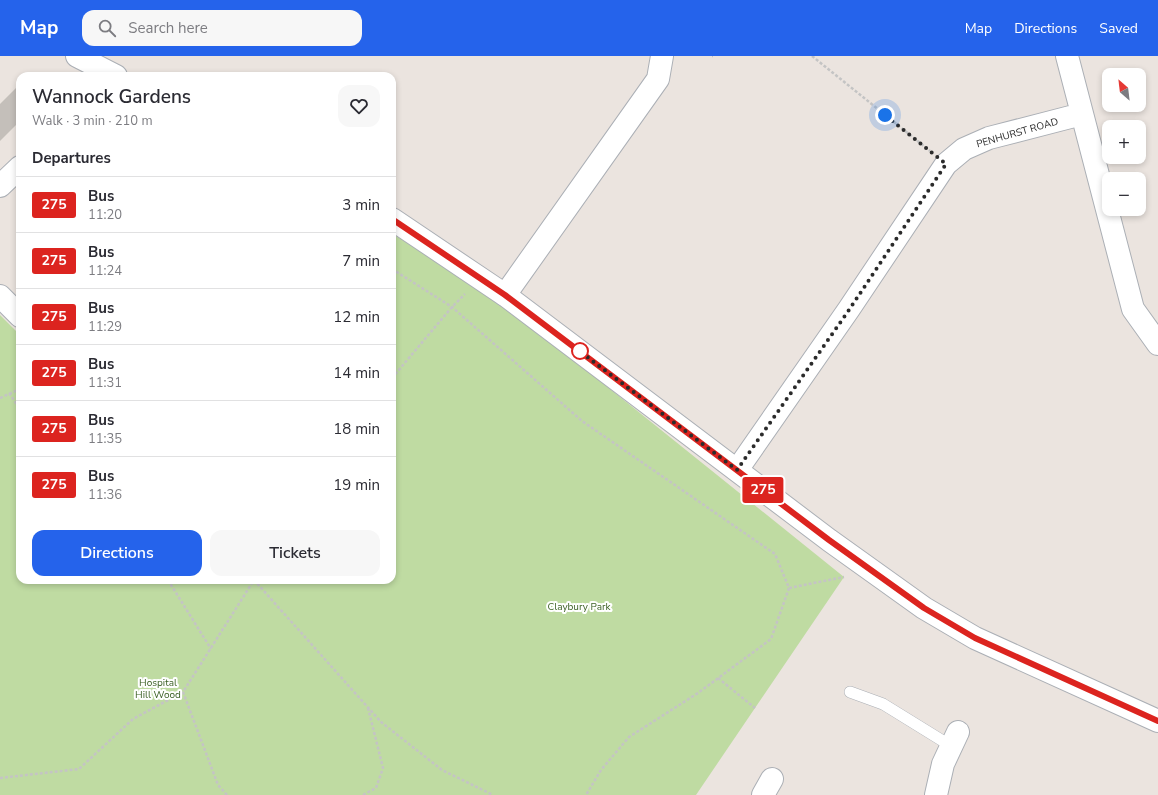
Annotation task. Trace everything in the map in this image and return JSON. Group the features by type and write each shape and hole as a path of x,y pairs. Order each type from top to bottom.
{"street":[{"path":"77,56 108,72"},
{"path":"505,295 658,79 662,56"},
{"path":"1067,56 1133,309 1158,344"},
{"name":"PENHURST ROAD","path":"737,470 849,310 946,164 964,148 989,138 1082,114"},
{"path":"0,186 16,171"},
{"path":"396,222 505,295 829,540 924,608 975,638 1158,721"},
{"path":"0,296 16,312"},
{"path":"936,795 943,764 955,739"}],"lane":[{"path":"850,692 883,704 955,739"}],"path":[{"path":"812,56 946,164"},
{"path":"396,272 452,307 582,421 775,554 789,588 771,639 698,693 629,737 601,770 586,795"},
{"path":"396,373 452,307 477,282 478,276"},
{"path":"0,398 16,390"},
{"path":"9,393 16,403"},
{"path":"789,588 844,577"},
{"path":"170,584 211,649"},
{"path":"0,778 79,769 133,719 183,692 252,584"},
{"path":"258,584 381,722 442,770 493,795"},
{"path":"718,678 755,708"},
{"path":"183,692 218,785 226,795"},
{"path":"363,795 376,788 383,768 367,707"}],"green space":[{"name":"Claybury Park","path":"396,236 477,282 844,577 696,795 0,795 0,315 16,331 16,584 396,584"}],"building":[{"path":"16,88 16,125 0,141 0,104"}],"bus line":[{"name":"275","path":"396,222 505,295 829,540 924,608 975,638 1158,721"}],"route":[{"path":"580,351 578,350 737,470 849,310 946,164 885,115"}],"park label":[{"name":"Hospital Hill Wood","path":"158,688"}]}
